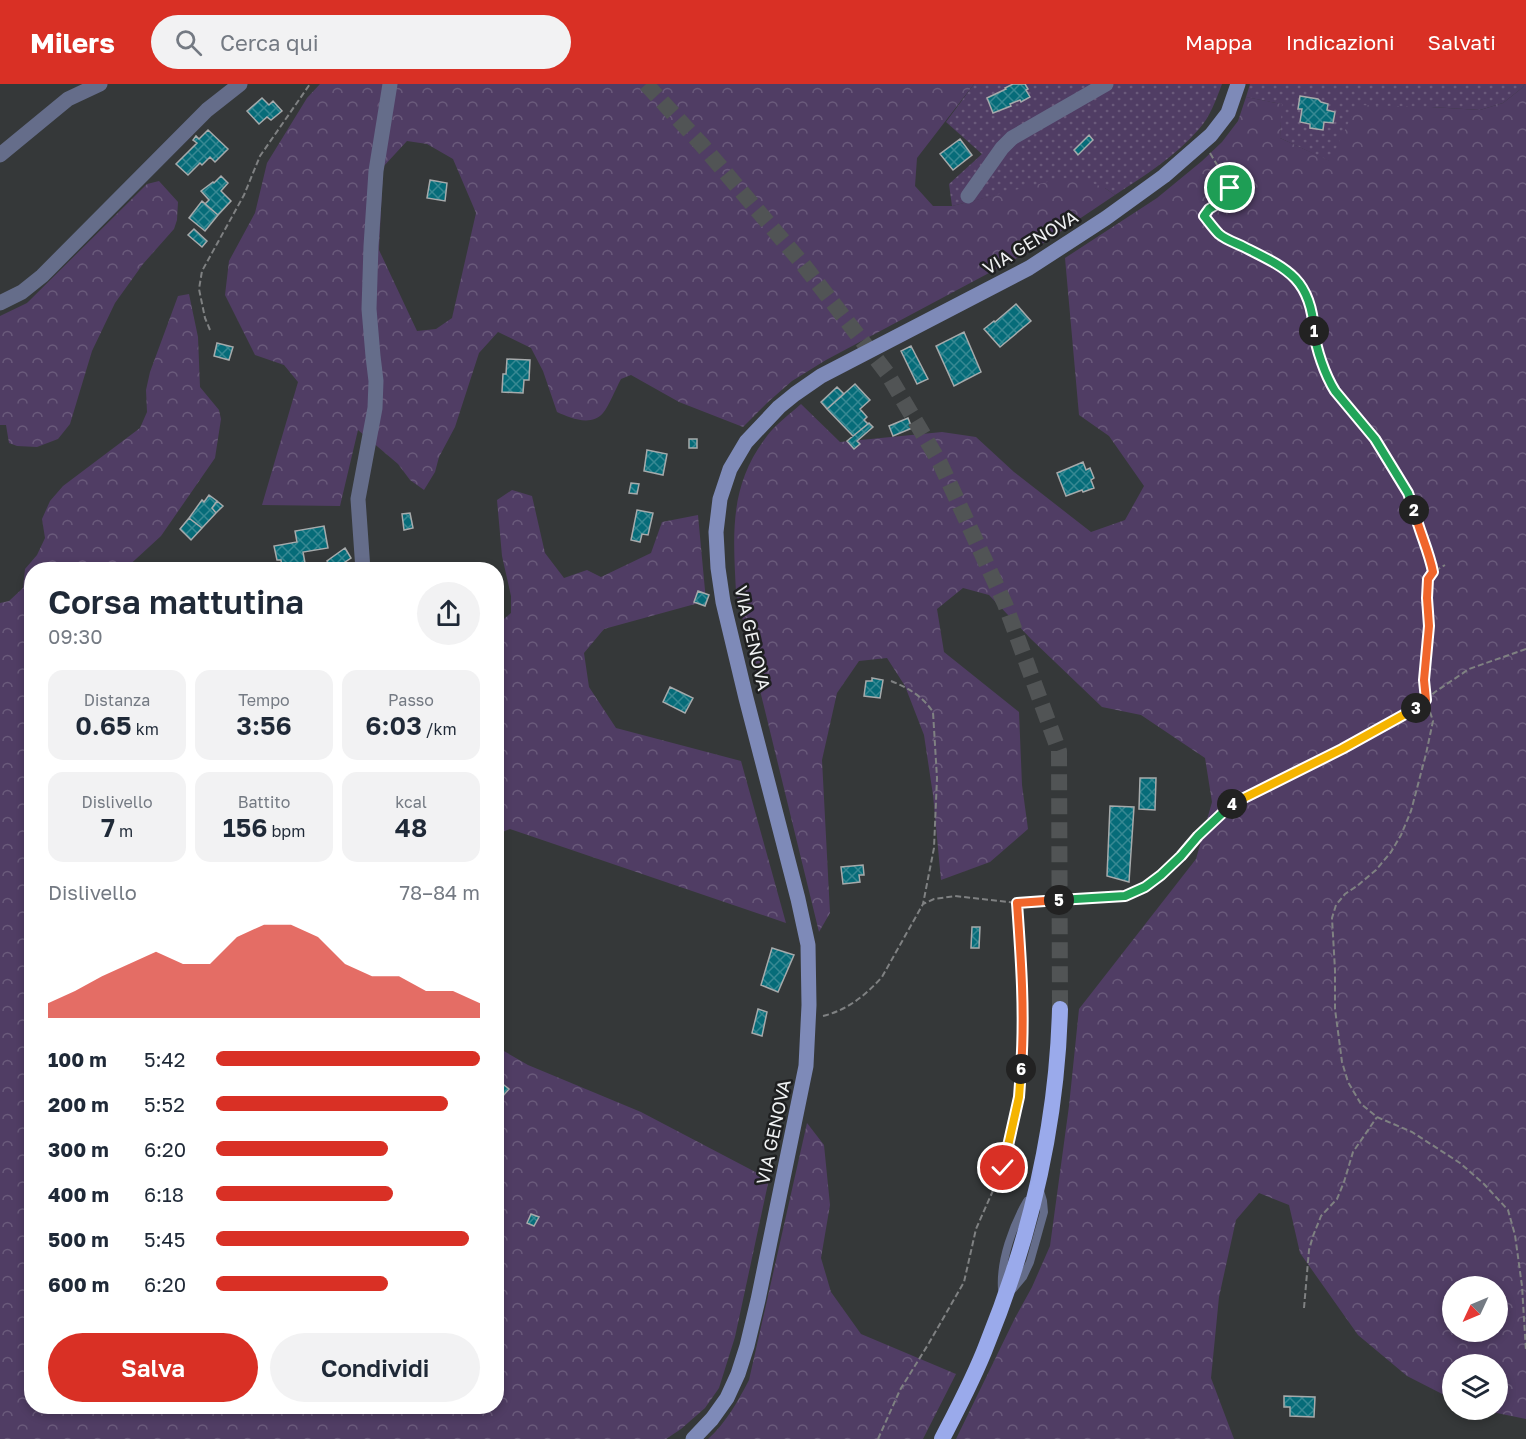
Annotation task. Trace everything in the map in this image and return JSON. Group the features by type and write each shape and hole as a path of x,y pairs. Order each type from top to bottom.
{"highway":[{"path":"942,1439 987,1346 1025,1235 1054,1092 1060,1009"}],"main road":[{"name":"VIA GENOVA","path":"693,1439 712,1419 727,1398 747,1346 806,1066 809,1019 808,945 796,889 746,698 717,568 716,532 720,499 730,469 746,442 795,393 821,376 1029,268 1146,190 1211,135 1228,113 1238,84"}],"street":[{"path":"0,155 68,99 100,84"},
{"path":"0,303 22,292 42,276 207,110 240,84"},
{"path":"362,562 358,499 375,408 376,381 369,309 372,235 376,171 390,84"},
{"path":"968,196 1002,148 1012,138 1106,84"}],"path":[{"path":"210,330 199,289 202,271 244,195 260,156 310,84"},
{"path":"1203,143 1230,188 1222,201 1209,209 1204,216 1220,235 1281,266 1297,280 1310,304 1315,340 1329,383 1375,439 1408,493 1418,527 1431,556 1433,572"},
{"path":"1445,565 1433,572 1428,579 1429,626 1424,680 1426,700 1433,721 1426,754 1411,811 1391,852 1376,870 1345,894 1336,905 1332,918 1335,1009 1342,1062 1348,1082 1361,1104 1377,1117 1412,1132 1460,1163 1508,1210 1515,1235 1522,1286 1526,1351"},
{"path":"923,904 934,898 955,896 1017,903 1125,896 1145,887 1161,875 1234,802 1342,749 1421,706 1435,692 1469,669 1526,650"},
{"path":"809,1019 836,1013 874,986 882,977 923,904 934,848 937,778 933,712 927,703 907,687 891,681"},
{"path":"878,1439 900,1390 964,1282 976,1229 1003,1168 1019,1097 1023,1039 1023,994 1017,903"},
{"path":"1304,1308 1309,1250 1313,1236 1321,1216 1337,1199 1353,1152 1377,1117"}],"green space":[{"path":"320,84 974,84 917,158 915,186 933,206 952,206 1063,178 1084,180 1105,188 1115,195 1036,248 826,360 792,381 743,427 679,402 631,375 621,379 608,406 598,417 593,420 580,420 568,417 557,412 543,371 531,348 498,332 479,353 455,427 439,457 435,472 424,490 410,480 398,464 358,430 340,506 262,505 298,382 284,365 255,355 225,295 229,261 255,213 267,163 307,98","holes":["407,141 427,144 453,159 476,213 452,318 436,329 417,331 379,250 383,167"]},
{"path":"974,84 1222,84 1206,119 1190,139 1159,165 1115,195 1105,188 997,195 952,206 949,184 982,154 946,122"},
{"path":"1250,84 1525,84 1503,103 1480,110 1431,107 1331,162 1280,138 1281,104 1246,97"},
{"path":"1526,84 1526,1419 1508,1415 1508,1354 1442,1354 1442,1394 1407,1376 1358,1335 1300,1253 1289,1205 1259,1193 1236,1220 1219,1297 1211,1378 1234,1439 956,1439 1050,1246 1069,1106 1079,1009 1196,859 1212,802 1205,758 1141,715 1102,707 989,595 963,588 937,609 944,652 1019,712 1022,785 1028,829 990,862 941,880 933,795 924,735 905,686 887,658 859,661 837,693 822,760 830,913 819,932 736,592 734,530 740,491 746,473 767,436 801,404 840,442 942,432 976,437 1014,472 1091,532 1125,520 1144,486 1109,436 1079,415 1065,258 1157,198 1202,161 1222,142 1238,121 1246,97 1282,104 1280,138 1330,161 1357,105 1480,110 1503,103"},
{"path":"159,181 178,202 174,229 143,264 115,303 92,351 70,424 58,439 37,447 17,446 9,443 6,425 0,425 0,316 27,303 147,184"},
{"path":"189,294 198,337 200,387 219,410 221,419 215,458 161,536 133,562 31,562 45,538 42,519 50,501 63,486 140,428 147,412 146,390 150,372 178,296"},
{"path":"512,490 532,496 545,553 564,578 587,570 601,577 651,553 662,522 698,515 706,601 604,629 584,653 589,687 616,728 741,761 786,923 510,829 504,831 504,619 511,613 511,596 502,556 497,500"},
{"path":"24,578 24,1414 504,1414 504,1051 528,1065 641,1112 769,1179 735,1337 719,1388 705,1408 681,1429 666,1439 0,1439 0,603 9,601 23,588"},
{"path":"807,1123 824,1145 830,1205 821,1258 831,1292 861,1334 956,1374 923,1439 708,1439 726,1419 749,1380"}],"building":[{"path":"1013,84 1025,84 1030,97 993,113 987,98"},
{"path":"1300,96 1318,99 1328,104 1327,110 1335,112 1333,123 1324,122 1323,130 1310,128 1310,124 1300,122 1302,109 1298,109"},
{"path":"262,98 269,105 273,101 282,111 271,120 267,117 259,124 247,111"},
{"path":"208,130 228,149 215,162 210,157 188,175 176,164 197,143 193,140 196,136 199,139"},
{"path":"1089,135 1093,140 1078,155 1074,150"},
{"path":"960,139 972,155 953,170 940,154"},
{"path":"221,176 228,183 221,191 231,201 218,215 205,204 209,200 201,191"},
{"path":"430,180 447,183 445,201 427,198"},
{"path":"202,201 218,215 205,231 189,218"},
{"path":"194,229 207,241 202,247 188,235"},
{"path":"1016,304 1031,321 1000,347 984,329"},
{"path":"964,332 981,372 954,386 936,346"},
{"path":"217,343 233,347 229,360 214,356"},
{"path":"911,346 928,379 917,384 901,351"},
{"path":"507,359 530,360 529,380 524,380 523,393 502,392"},
{"path":"855,384 870,400 860,409 867,417 864,420 868,424 853,436 827,409"},
{"path":"837,387 844,394 827,409 821,402"},
{"path":"908,418 912,428 893,436 889,426"},
{"path":"869,423 873,427 857,441 860,444 854,449 847,441"},
{"path":"689,439 697,439 697,448 689,448"},
{"path":"647,450 667,454 663,475 644,471"},
{"path":"1083,462 1086,470 1090,468 1094,478 1091,480 1094,488 1066,496 1057,473"},
{"path":"631,483 639,484 637,494 629,493"},
{"path":"209,495 217,501 212,508 216,513 202,528 189,518 202,500 204,502"},
{"path":"217,501 223,506 216,513 212,508"},
{"path":"637,510 653,513 648,535 642,534 640,542 631,540"},
{"path":"410,513 413,528 404,530 402,514"},
{"path":"189,518 202,528 191,540 180,529"},
{"path":"324,526 328,548 303,552 305,562 277,560 274,546 297,542 295,531"},
{"path":"345,548 351,558 345,562 327,561"},
{"path":"698,591 709,595 705,606 694,602"},
{"path":"872,678 883,680 880,698 864,696 866,681 872,681"},
{"path":"670,687 693,698 685,713 663,702"},
{"path":"1140,778 1156,778 1155,810 1139,809"},
{"path":"1110,806 1134,807 1129,882 1107,876"},
{"path":"863,865 864,875 859,875 860,882 843,884 841,867"},
{"path":"972,927 980,927 979,948 971,948"},
{"path":"772,948 794,955 778,992 761,985"},
{"path":"758,1009 767,1012 762,1036 752,1033"},
{"path":"504,1085 509,1089 504,1095"},
{"path":"531,1214 539,1217 534,1226 527,1223"},
{"path":"1284,1396 1315,1397 1314,1417 1290,1416 1290,1407 1284,1407"}],"tunnel":[{"path":"646,84 702,145 802,263 887,373 940,463 1005,604 1059,751 1060,1009"}],"route":[{"path":"1003,1168 1019,1097 1023,1039 1023,994 1017,903 1125,896 1145,887 1181,856 1198,836 1234,802 1342,749 1421,706 1426,700 1424,680 1429,626 1428,579 1433,572 1431,556 1418,527 1408,493 1375,439 1329,383 1315,340 1310,304 1297,280 1281,266 1220,235 1204,216 1209,209 1220,204 1230,188"}]}
